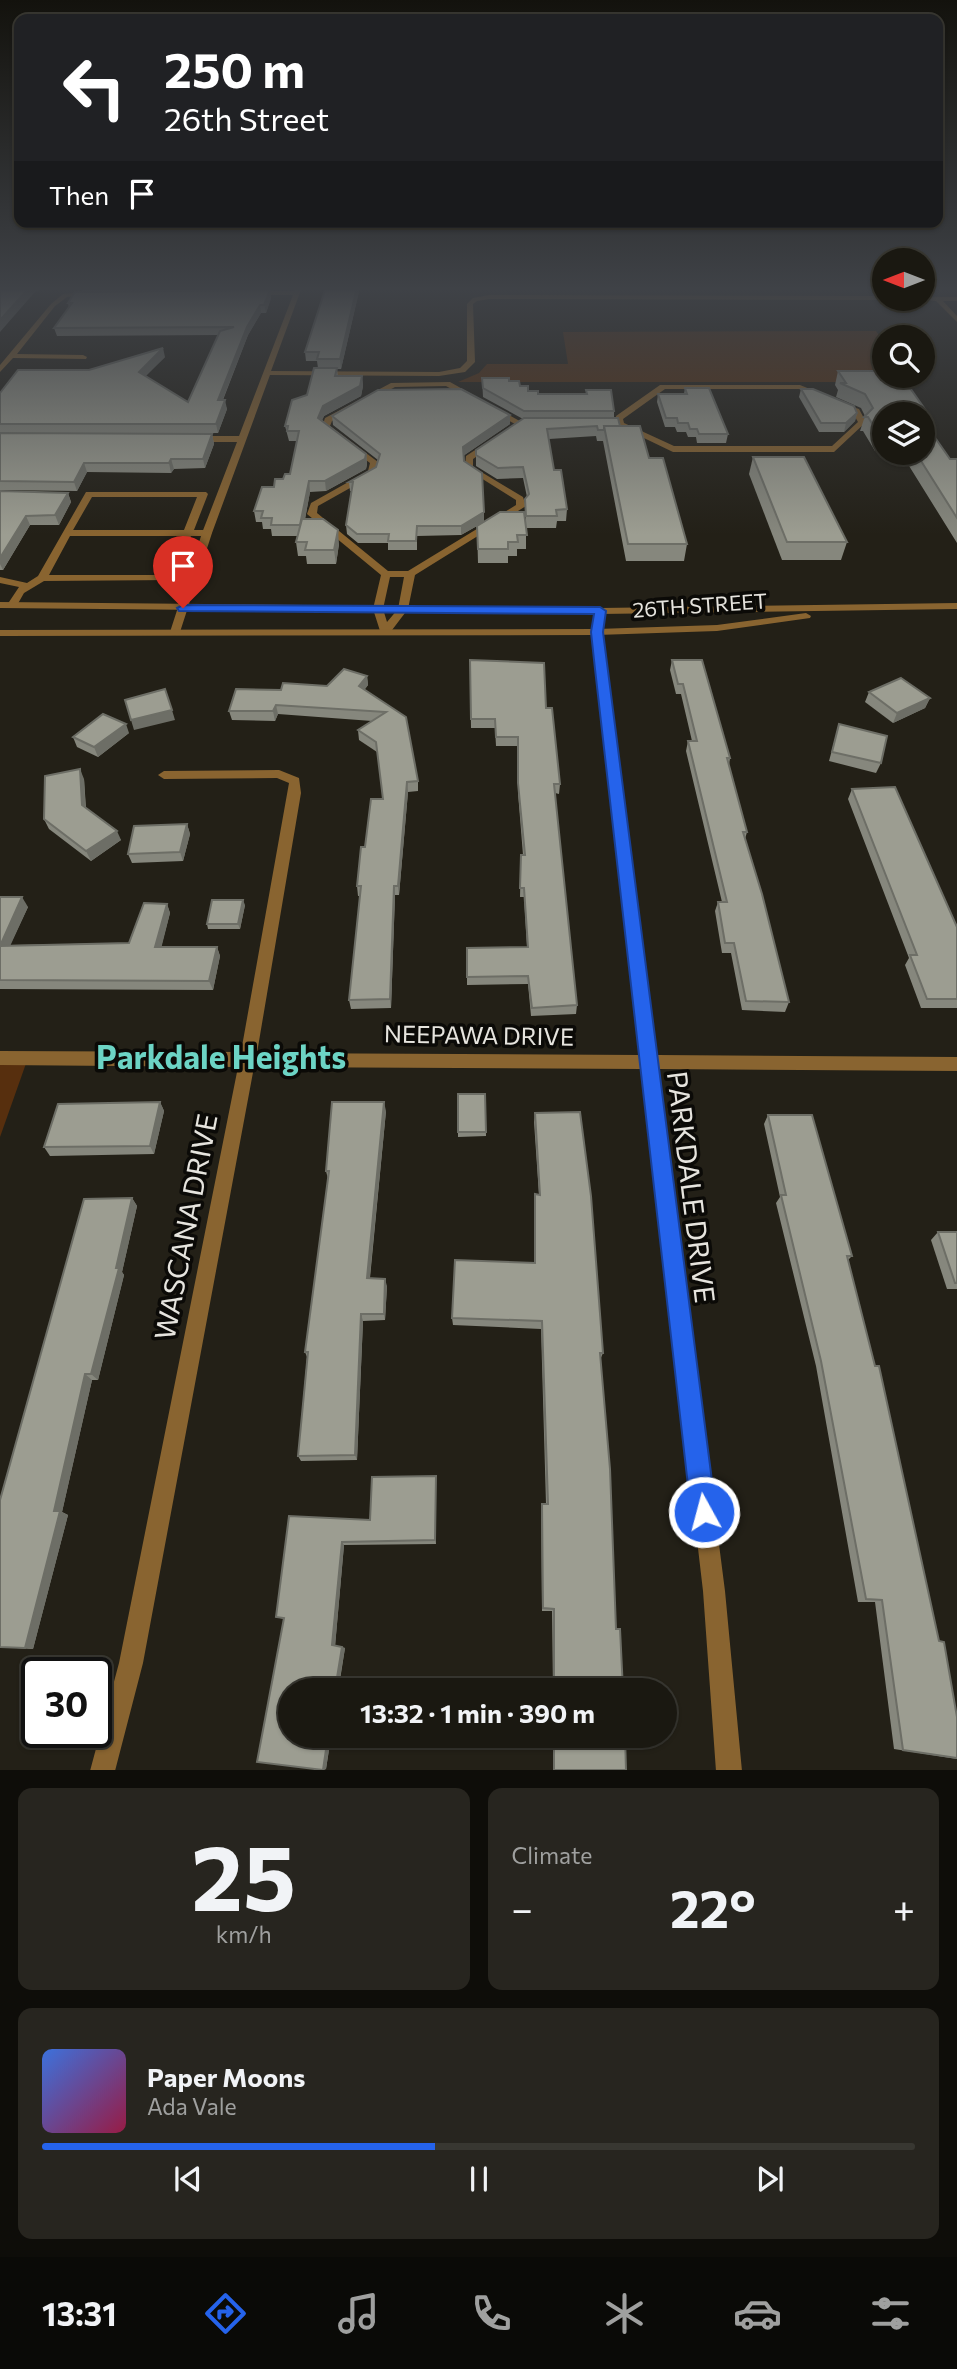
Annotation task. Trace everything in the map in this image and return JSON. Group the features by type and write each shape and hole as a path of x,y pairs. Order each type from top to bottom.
{"street":[{"path":"175,632 207,533 266,370"},
{"path":"265,373 439,374 457,370"},
{"path":"521,424 469,458 469,468 520,499 521,506 410,574 386,574 312,514 314,505 373,472 374,462 326,427 328,420 394,385 447,384 521,424 533,424"},
{"path":"595,424 620,424 673,449 834,449 862,422 856,411 800,387 663,387 619,418 620,424"},
{"path":"188,439 242,439"},
{"path":"6,605 20,591 42,578 170,578 203,494 89,494 82,497 67,533 42,578"},
{"path":"67,533 207,533"},
{"path":"385,632 377,609 386,574"},
{"path":"385,632 403,609 410,574"},
{"path":"0,580 28,586"},
{"name":"26TH STREET","path":"6,605 600,611 957,606"},
{"name":"26TH STREET","path":"0,633 597,632 718,628 856,609"},
{"name":"PARKDALE DRIVE","path":"600,611 597,632 647,1062 714,1591 729,1770"},
{"name":"WASCANA DRIVE","path":"102,1770 131,1663 248,1057 285,854 295,781 279,774 164,775"},
{"name":"NEEPAWA DRIVE","path":"0,1058 248,1057 957,1064"}],"shaded area":[{"path":"482,370 872,370 872,382 458,382"},
{"path":"0,1055 29,1055 0,1137"}],"building":[{"path":"18,370 141,370 139,372 188,402 203,370 230,370 218,400 225,400 216,424 0,424 0,393"},
{"path":"314,370 337,370 335,376 362,376 360,386 323,406 318,418 366,454 365,459 325,481 309,481 300,525 271,525 272,518 261,518 263,511 254,511 262,487 274,487 275,479 283,479 285,474 290,474 299,431 287,431 288,426 285,426 292,400 307,395"},
{"path":"838,371 872,371 872,388 910,388 920,402 872,402 872,406 865,394 840,383 846,383"},
{"path":"482,378 509,378 509,381 519,381 520,386 528,386 528,391 538,391 538,394 587,394 586,390 611,390 614,411 524,411 483,388"},
{"path":"685,388 709,388 728,434 699,434 697,429 690,429 688,423 678,423 677,418 666,418 658,394 687,394"},
{"path":"461,389 510,415 463,447 464,461 482,473 484,512 461,526 417,526 416,541 388,541 389,534 357,534 346,525 353,482 349,482 376,467 380,454 332,416 378,390"},
{"path":"801,389 813,389 854,406 857,413 846,423 821,423"},
{"path":"872,409 872,423 868,417 864,417"},
{"path":"524,418 618,418 620,426 604,426 604,430 598,430 597,426 547,429 554,470 561,470 567,509 556,510 557,516 526,516 525,499 529,494 523,467 498,468 476,455 476,450"},
{"path":"604,426 640,426 649,458 663,458 687,544 628,544"},
{"path":"0,433 212,434 203,459 171,459 169,463 84,463 74,482 0,481"},
{"path":"935,438 950,459 957,459 957,518 924,465 935,465"},
{"path":"753,457 804,457 847,542 787,542"},
{"path":"0,491 68,493 55,515 26,516 0,558"},
{"path":"500,512 524,512 527,535 517,535 518,542 508,542 508,549 478,549 477,526"},
{"path":"302,519 323,519 338,530 334,550 305,550 307,542 296,542"},
{"path":"470,660 544,663 546,708 552,708 560,784 554,784 577,1005 532,1008 528,976 467,977 467,948 528,947 524,888 520,888 521,855 525,855 518,783 518,737 496,737 495,719 471,719"},
{"path":"672,660 702,660 730,758 727,758 747,832 743,832 762,894 789,1002 746,1001 734,943 725,943 718,902 727,902 688,741 697,741 683,684 678,684"},
{"path":"344,669 367,676 359,686 406,717 418,781 407,782 398,886 394,886 390,999 349,1000 361,886 357,886 361,847 365,847 371,799 383,799 376,742 358,730 386,712 276,705 273,711 229,711 236,689 281,690 283,683 327,686"},
{"path":"901,678 930,698 897,713 869,692"},
{"path":"165,689 172,710 131,720 125,700"},
{"path":"103,714 126,724 94,747 73,737"},
{"path":"839,724 887,736 881,763 832,752"},
{"path":"80,769 82,805 117,831 86,851 44,819 45,776"},
{"path":"895,787 957,927 957,999 927,999 910,955 917,955 852,789"},
{"path":"187,824 180,852 128,854 134,826"},
{"path":"0,897 22,897 0,946"},
{"path":"212,900 243,900 238,924 207,924"},
{"path":"144,903 167,904 155,947 217,947 209,981 0,980 0,946 129,943"},
{"path":"458,1094 485,1094 486,1132 458,1132"},
{"path":"160,1102 150,1146 44,1147 58,1104"},
{"path":"332,1102 384,1102 367,1278 385,1279 384,1314 361,1314 355,1455 298,1456 308,1352 305,1352 329,1171 326,1171"},
{"path":"580,1112 591,1196 603,1353 600,1353 610,1469 616,1629 620,1629 622,1678 554,1678 554,1609 543,1608 542,1504 548,1504 542,1321 452,1318 455,1260 535,1263 535,1194 540,1195 535,1113"},
{"path":"768,1115 812,1115 852,1256 847,1256 875,1366 879,1366 939,1641 944,1642 957,1717 957,1758 903,1750 882,1600 866,1599 821,1361 781,1195 786,1195"},
{"path":"132,1198 116,1268 119,1268 91,1374 85,1374 54,1511 60,1511 25,1648 0,1647 0,1500 84,1199"},
{"path":"938,1232 957,1232 957,1283 955,1283"},
{"path":"436,1476 435,1540 342,1542 332,1645 342,1647 337,1678 278,1678 278,1748 326,1748 323,1770 257,1762 284,1618 276,1617 289,1516 370,1520 372,1477"},
{"path":"554,1748 625,1748 626,1770 554,1770"}],"district":[{"name":"Parkdale Heights","path":"221,1058"}],"route":[{"path":"183,608 600,611 597,632 601,669 704,1512"}]}
